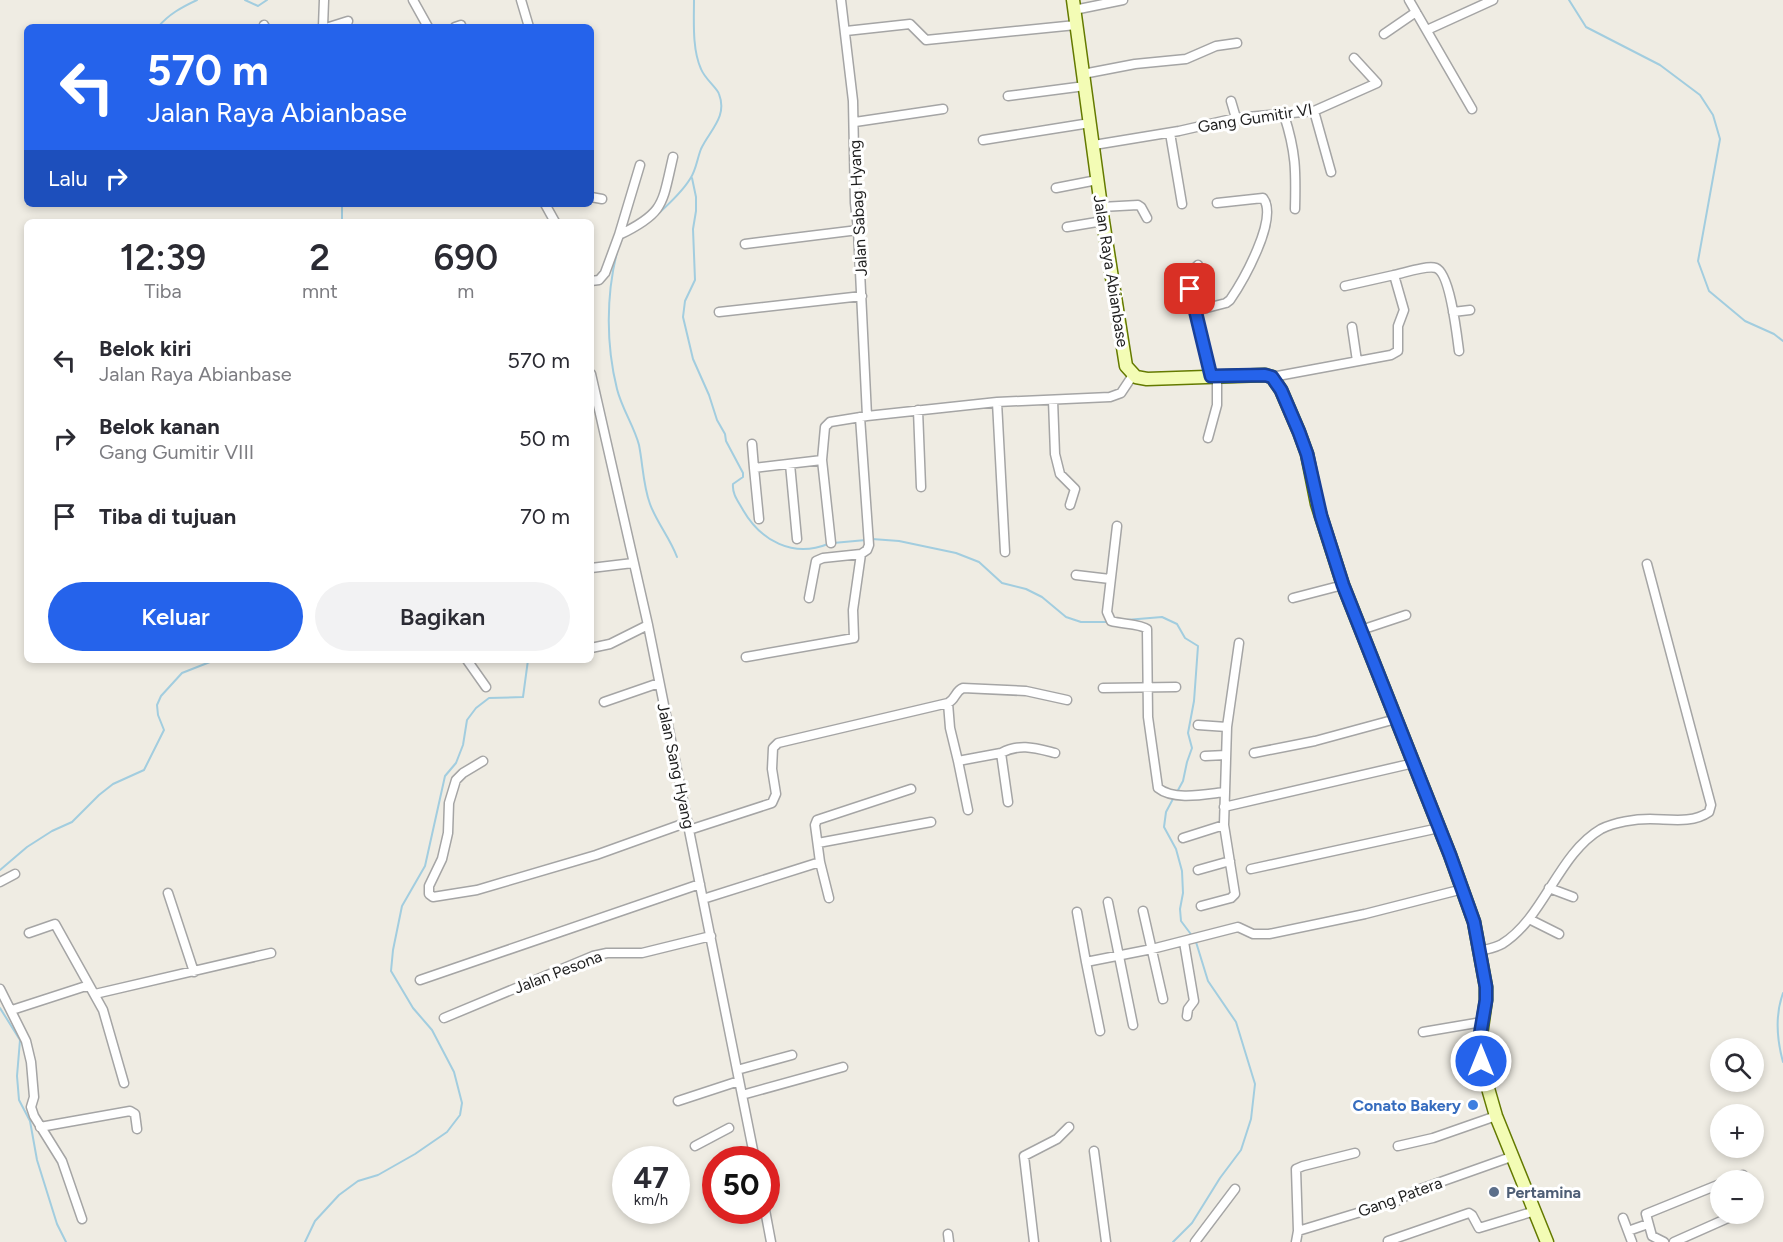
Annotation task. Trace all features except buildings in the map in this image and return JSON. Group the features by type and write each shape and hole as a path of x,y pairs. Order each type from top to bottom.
{"main road":[{"name":"Jalan Raya Abianbase","path":"1074,5 1124,358 1126,366 1133,375"},
{"path":"1133,375 1147,379 1265,375 1272,377 1288,406 1307,454 1317,504 1343,585 1474,922 1486,1000 1480,1055 1486,1083 1511,1156 1547,1242"}],"street":[{"path":"323,24 324,0"},
{"path":"413,0 426,24"},
{"path":"520,0 528,24"},
{"name":"Jalan Sabag Hyang","path":"746,657 854,638 853,609 861,554 867,550 869,545 863,416 862,296 855,203 855,122 841,0"},
{"path":"1074,5 1123,0"},
{"path":"1409,0 1472,109"},
{"path":"1427,30 1493,0"},
{"path":"1384,34 1416,12"},
{"path":"338,24 348,21"},
{"path":"846,31 910,24 926,40 1076,25"},
{"path":"1008,96 1084,80 1135,64 1186,59 1216,46 1237,43"},
{"name":"Gang Gumitir VI","path":"1094,145 1170,133 1236,118 1314,111 1377,83 1354,58"},
{"path":"1231,101 1236,118"},
{"path":"855,122 943,109"},
{"path":"1314,111 1331,172"},
{"path":"1284,115 1293,141 1295,209"},
{"path":"983,140 1090,123"},
{"path":"1170,133 1182,204"},
{"path":"619,235 641,225 662,203 673,157"},
{"path":"594,281 599,280 605,273 640,165"},
{"path":"1056,188 1097,180"},
{"path":"594,198 602,199"},
{"path":"1195,311 1230,300 1255,257 1265,226 1266,204 1263,198 1217,203"},
{"path":"1101,207 1138,205 1148,218"},
{"path":"1067,227 1103,221"},
{"path":"745,244 858,230"},
{"path":"1198,265 1191,272 1189,279 1195,311 1214,376 1217,405 1208,438"},
{"path":"1345,286 1430,267 1436,268 1444,277 1453,312 1459,351"},
{"path":"1272,377 1391,355 1398,351 1398,326 1404,310 1394,275"},
{"path":"718,312 862,296"},
{"path":"1453,312 1470,310"},
{"path":"1352,327 1357,362"},
{"path":"831,543 822,460 827,424 863,416 997,402 1119,395 1133,375"},
{"name":"Jalan Sang Hyang","path":"594,388 648,625 752,1146"},
{"path":"1053,400 1055,454 1060,474 1075,489 1070,505"},
{"path":"997,402 1005,552"},
{"path":"918,410 921,487"},
{"path":"752,444 759,519"},
{"path":"754,468 822,460"},
{"path":"790,464 797,539"},
{"path":"1117,526 1107,612 1111,621 1142,625 1147,629 1148,717 1156,766 1156,781 1161,791 1172,794 1225,792"},
{"path":"809,598 816,561 823,558 861,554"},
{"path":"594,568 633,563"},
{"path":"1480,951 1500,945 1529,919 1566,863 1591,837 1607,826 1632,820 1698,818 1709,812 1711,805 1647,564"},
{"path":"1076,575 1110,579"},
{"path":"1293,598 1343,585"},
{"path":"1361,630 1406,615"},
{"path":"594,647 610,644 648,625"},
{"path":"1201,906 1234,897 1235,894 1224,825 1224,807 1227,727 1239,643"},
{"path":"469,663 486,687"},
{"path":"604,702 659,683"},
{"path":"1103,688 1176,687"},
{"path":"483,761 456,780 449,803 448,833 442,859 429,886 429,894 433,897 489,887 688,826 772,803 777,794 772,769 772,748 778,743 948,703 954,700 963,688 1026,691 1067,700"},
{"path":"948,703 950,728 968,810"},
{"path":"1254,753 1315,741 1396,719"},
{"path":"1198,725 1227,727"},
{"path":"958,762 1025,746 1055,753"},
{"path":"1001,753 1008,802"},
{"path":"1205,756 1226,755"},
{"path":"1224,807 1414,763"},
{"path":"829,898 820,862 815,825 817,820 911,789"},
{"path":"818,843 931,822"},
{"path":"1183,838 1224,825"},
{"path":"1251,869 1439,828"},
{"path":"1198,870 1230,861"},
{"path":"703,899 820,862"},
{"path":"0,882 15,874"},
{"path":"420,980 700,884"},
{"path":"1549,888 1573,897"},
{"path":"1086,962 1152,949 1238,927 1253,934 1269,934 1365,914 1463,889"},
{"path":"168,893 194,972"},
{"path":"1108,902 1133,1025"},
{"path":"1143,911 1164,999"},
{"path":"1077,912 1100,1031"},
{"path":"1529,919 1558,934"},
{"path":"28,933 55,924 103,1010 124,1083"},
{"name":"Jalan Pesona","path":"444,1018 592,956 607,953 642,953 711,936"},
{"path":"1185,941 1194,1000 1188,1009 1187,1016"},
{"path":"12,1010 83,987 93,991 194,972 270,952"},
{"path":"0,989 22,1030 28,1052 34,1097 31,1107 62,1161 82,1219"},
{"path":"1423,1032 1482,1022"},
{"path":"737,1070 792,1055"},
{"path":"742,1095 843,1067"},
{"path":"678,1101 739,1081"},
{"path":"40,1126 129,1111 135,1114 137,1129"},
{"path":"1398,1146 1433,1138 1496,1116"},
{"path":"1034,1242 1024,1156 1057,1138 1069,1127"},
{"path":"695,1146 729,1128"},
{"path":"1094,1151 1106,1242"},
{"path":"1296,1242 1298,1231 1296,1169 1355,1154"},
{"name":"Gang Patera","path":"1298,1231 1397,1201 1415,1191 1511,1156"},
{"path":"1664,1242 1652,1236 1646,1215 1710,1188"},
{"path":"1196,1242 1235,1189"},
{"path":"1388,1241 1469,1214 1472,1215 1479,1228 1534,1211"},
{"path":"1623,1218 1632,1242"},
{"path":"768,1224 771,1242"},
{"path":"1628,1232 1648,1224"},
{"path":"1674,1242 1714,1224"}],"waterway":[{"path":"161,24 176,11 197,0"},
{"path":"245,0 258,6 267,0"},
{"path":"659,213 680,193 692,176 701,149 721,110 719,94 703,73 696,53 694,0"},
{"path":"1569,0 1586,27 1660,65 1700,95 1713,115 1720,139 1698,261 1709,291 1745,321 1774,334 1783,341"},
{"path":"692,178 696,197 693,229 695,280 685,301 683,317 693,359 726,441 743,473 743,477 733,484 734,494 750,521 779,544 802,549 828,544"},
{"path":"342,207 342,219"},
{"path":"617,252 609,303 609,338 613,372 619,396 639,445 644,482 650,504 677,557"},
{"path":"872,539 899,541 956,553 979,562 1002,583 1026,589 1042,597 1066,617 1081,622 1109,622"},
{"path":"833,543 866,540"},
{"path":"1126,620 1162,617 1177,624 1185,638 1198,646 1194,701 1188,733 1192,748 1183,781 1177,792"},
{"path":"0,870 27,847 52,831 72,822 113,784 144,770 164,730 157,705 161,696 182,673 207,663"},
{"path":"305,1242 315,1221 339,1195 358,1181 378,1175 415,1154 447,1132 460,1115 462,1103 454,1072 432,1030 413,1008 391,971 393,950 402,906 425,866 445,776 456,763 463,745 467,720 476,708 489,698 523,697 528,663"},
{"path":"1174,797 1166,812 1164,827 1176,849 1182,871 1181,921 1193,937"},
{"path":"1173,1242 1192,1223 1220,1178 1241,1150 1251,1119 1255,1084 1236,1022 1208,981 1196,942"},
{"path":"1783,993 1778,1028 1783,1062"},
{"path":"0,1008 20,1040 17,1076 19,1100 30,1121 37,1160 57,1224 66,1242"}],"place":[{"name":"Conato Bakery","path":"1473,1105"},
{"name":"Pertamina","path":"1494,1192"}],"route":[{"path":"1190,289 1211,376 1265,375 1272,377 1281,390 1299,432 1307,454 1321,516 1343,585 1450,855 1474,922 1486,987 1479,1049 1481,1061"}]}
